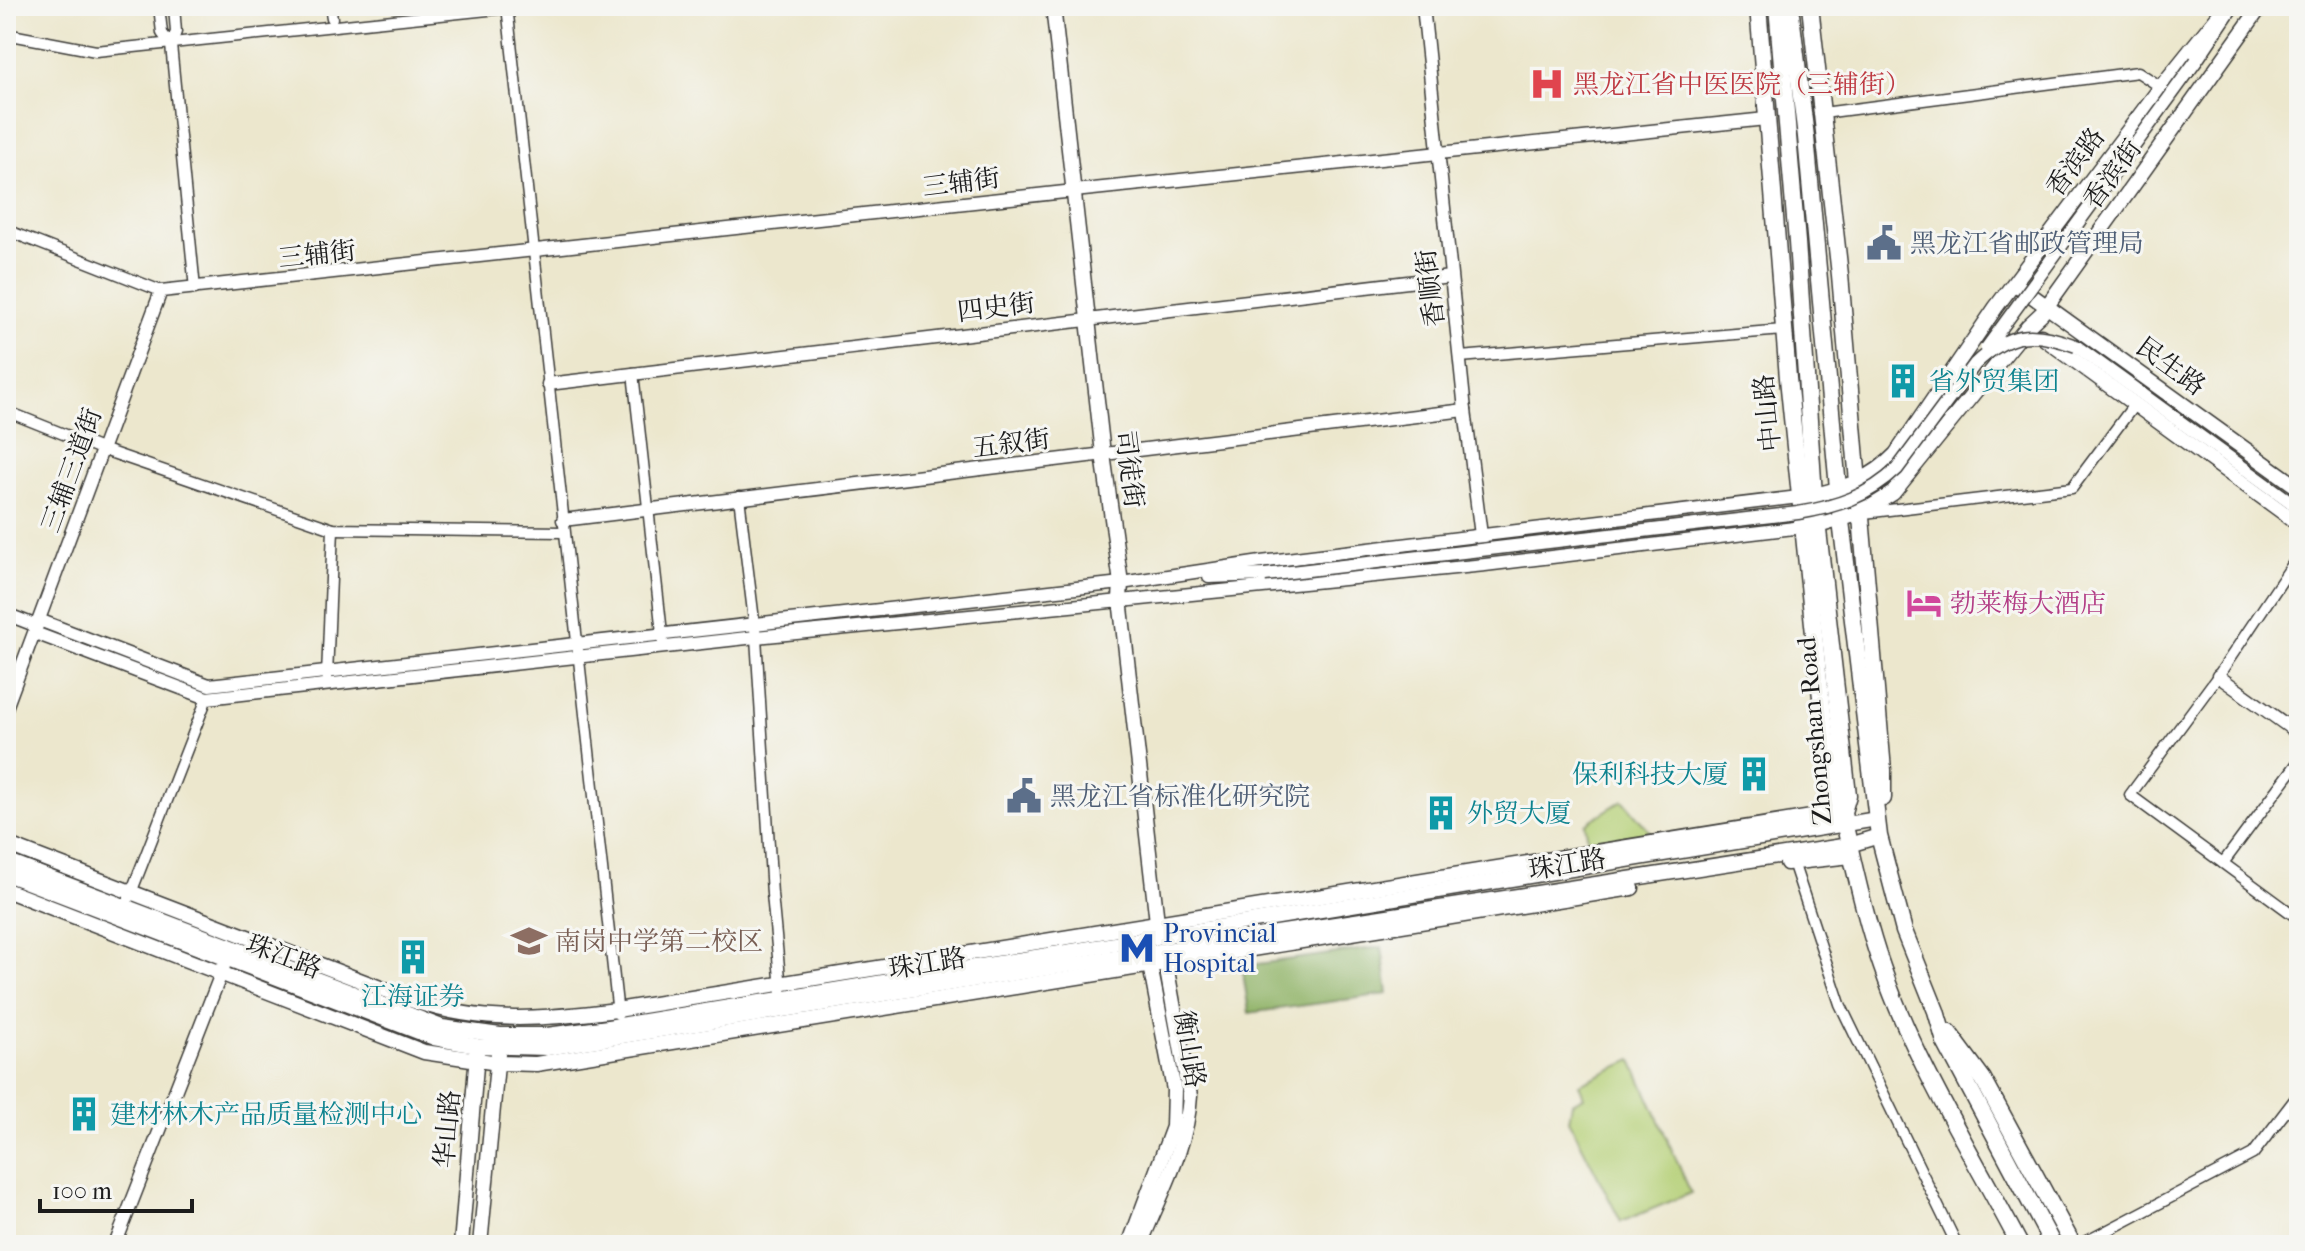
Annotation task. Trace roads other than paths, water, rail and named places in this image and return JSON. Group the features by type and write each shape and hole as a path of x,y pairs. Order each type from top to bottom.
{"main road":[{"name":"司徒街","path":"1053,6 1103,454 1121,583 1120,599 1155,929"},
{"name":"中山路","path":"1758,6 1783,330 1811,526 1833,793 1844,819"},
{"path":"1777,6 1797,242 1807,496"},
{"path":"1790,6 1806,137 1838,490"},
{"path":"1810,6 1840,275 1883,770 1884,797 1877,819"},
{"name":"香滨路","path":"1807,496 1838,490 1858,482 1889,461 1996,307 2161,87 2226,6"},
{"name":"香滨街","path":"1811,526 1841,521 1861,513 1893,493 1915,469 1935,439 2047,306 2261,6"},
{"path":"1806,137 1816,67"},
{"path":"1766,84 1785,128"},
{"path":"1779,282 1797,242"},
{"path":"1817,253 1840,275"},
{"path":"1823,313 1830,288 1840,275"},
{"name":"民生路","path":"2015,284 2299,488"},
{"name":"民生路","path":"2028,326 2299,524"},
{"name":"Zhongshan Road","path":"1838,490 1879,836 1904,931 1945,1042 2053,1245"},
{"name":"Zhongshan Road","path":"1844,819 1882,967 1913,1040 2020,1245"},
{"name":"珠江路","path":"6,890 421,1034 477,1047 499,1041 547,1048 781,992 1844,819 1877,819"},
{"name":"珠江路","path":"6,861 442,1027 498,1063 536,1064 620,1031 1157,958 1793,862 1850,850 1879,836"},
{"name":"珠江路","path":"6,844 414,1001 478,1017 552,1018 620,1031"},
{"name":"珠江路","path":"1157,958 1850,850"},
{"name":"珠江路","path":"6,874 224,967"},
{"path":"1155,929 1157,958"},
{"name":"衡山路","path":"1129,1245 1173,1127 1174,1090 1157,958"},
{"name":"衡山路","path":"1140,1245 1184,1137 1189,1116 1190,1096 1157,958"},
{"path":"1937,1015 1983,1079 2073,1245"},
{"name":"华山路","path":"461,1245 478,1017"},
{"name":"华山路","path":"480,1245 501,1019"}],"street":[{"path":"159,6 162,33 171,45"},
{"path":"174,6 176,32 171,45 195,289"},
{"path":"330,6 332,18"},
{"name":"香顺街","path":"1423,6 1450,277 1485,565"},
{"path":"1141,580 1265,575 1798,513 1849,501 1886,480 1897,469 2233,6"},
{"path":"6,34 96,51 507,7 620,1031"},
{"path":"1823,113 2138,72 2161,87"},
{"name":"三辅街","path":"161,291 1766,119"},
{"path":"6,230 161,291"},
{"name":"四史街","path":"548,384 1450,277"},
{"name":"三辅三道街","path":"6,708 161,291"},
{"path":"1460,357 1783,330"},
{"path":"1975,364 2001,343 2028,335 2045,336 2076,346 2299,508"},
{"path":"633,373 663,641"},
{"path":"1861,513 2072,488 2134,405"},
{"name":"五叙街","path":"564,526 648,509 739,497 1465,410"},
{"path":"6,411 101,449 333,529 564,526"},
{"path":"37,627 209,685 663,641 1121,583 1261,562 1807,496"},
{"path":"739,497 756,630 781,992"},
{"path":"756,630 1485,565 1811,526"},
{"path":"327,686 333,529"},
{"path":"2299,555 2218,676 2130,795 2299,919"},
{"path":"6,614 207,698 327,686 578,650"},
{"path":"2218,676 2299,734"},
{"path":"126,908 207,698"},
{"path":"2223,863 2299,761"},
{"path":"1793,862 1840,1004 1957,1245"},
{"path":"115,1245 224,967"},
{"path":"2080,1245 2253,1154 2299,1094"}],"place":[{"name":"黑龙江省中医医院（三辅街）","path":"1547,84"},
{"name":"黑龙江省邮政管理局","path":"1884,243"},
{"name":"省外贸集团","path":"1903,381"},
{"name":"勃莱梅大酒店","path":"1924,603"},
{"name":"保利科技大厦","path":"1754,774"},
{"name":"黑龙江省标准化研究院","path":"1024,796"},
{"name":"外贸大厦","path":"1441,813"},
{"name":"南岗中学第二校区","path":"529,941"},
{"name":"Provincial Hospital","path":"1137,948"},
{"name":"江海证券","path":"413,957"},
{"name":"建材林木产品质量检测中心","path":"84,1114"}]}
